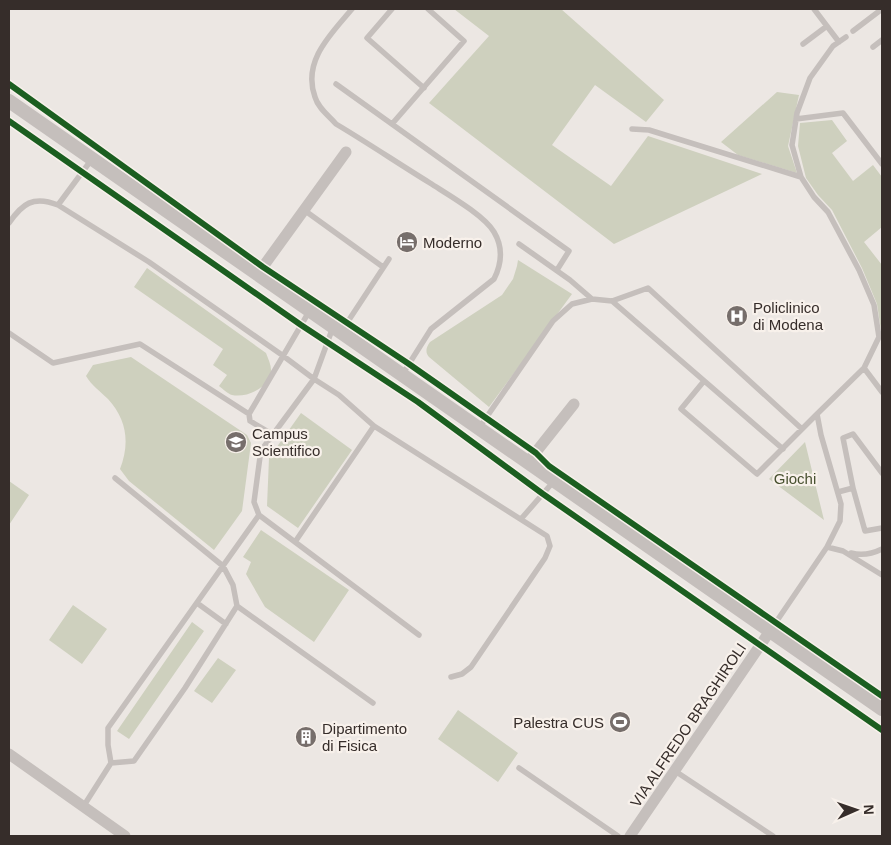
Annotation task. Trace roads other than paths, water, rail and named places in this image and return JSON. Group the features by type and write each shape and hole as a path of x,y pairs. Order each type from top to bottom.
{"street":[{"path":"9,101 882,709"},
{"path":"257,275 346,152"},
{"path":"528,462 574,404"},
{"name":"VIA ALFREDO BRAGHIROLI","path":"630,836 770,631"},
{"path":"9,754 125,836"}],"lane":[{"path":"352,9 319,50 313,63 311,77 315,97 324,112 336,124 466,206 493,230 500,249 499,268 494,279 430,330 402,376"},
{"path":"392,9 367,38 424,88"},
{"path":"392,124 464,41 428,9"},
{"path":"814,9 839,42"},
{"path":"853,32 882,9"},
{"path":"803,44 827,26"},
{"path":"704,381 681,409 757,474 864,368 880,343 874,305 859,270 828,212 814,198 801,177 792,145 796,119 810,78 833,46 846,37"},
{"path":"873,47 882,40"},
{"path":"336,84 569,251 557,270"},
{"path":"796,119 843,113 882,164"},
{"path":"632,129 649,130 801,177"},
{"path":"58,205 92,159"},
{"path":"9,223 19,208 26,204 45,202 58,205 150,262 339,395 374,426 547,536 550,546 548,552 471,667 462,674 451,677"},
{"path":"304,210 383,267"},
{"path":"519,244 557,270 592,299"},
{"path":"389,259 337,330 314,379 262,448 254,502 259,515 419,635"},
{"path":"479,428 553,321 572,304 592,299 612,301 648,288 802,429"},
{"path":"612,301 782,449"},
{"path":"272,434 250,420 249,414 310,310"},
{"path":"9,333 53,363 140,344 249,414"},
{"path":"864,368 882,392"},
{"path":"770,631 827,547 840,521 841,504 817,414"},
{"path":"295,542 374,426"},
{"path":"882,473 853,434 843,438 853,488 865,530 882,528"},
{"path":"111,763 134,761 185,688 237,606 233,585 222,566 116,478"},
{"path":"521,519 554,480"},
{"path":"838,492 853,488"},
{"path":"83,807 111,763 108,728 259,515"},
{"path":"827,547 858,555 872,554 882,549"},
{"path":"843,551 882,575"},
{"path":"197,603 226,624"},
{"path":"237,606 373,703"},
{"path":"518,768 618,836"},
{"path":"675,772 773,836"}],"place":[{"name":"Moderno","path":"407,242"},
{"name":"Policlinico di Modena","path":"737,316"},
{"name":"Campus Scientifico","path":"236,442"},
{"name":"Palestra CUS","path":"620,722"},
{"name":"Dipartimento di Fisica","path":"306,737"}],"park label":[{"name":"Giochi","path":"795,478"}]}
